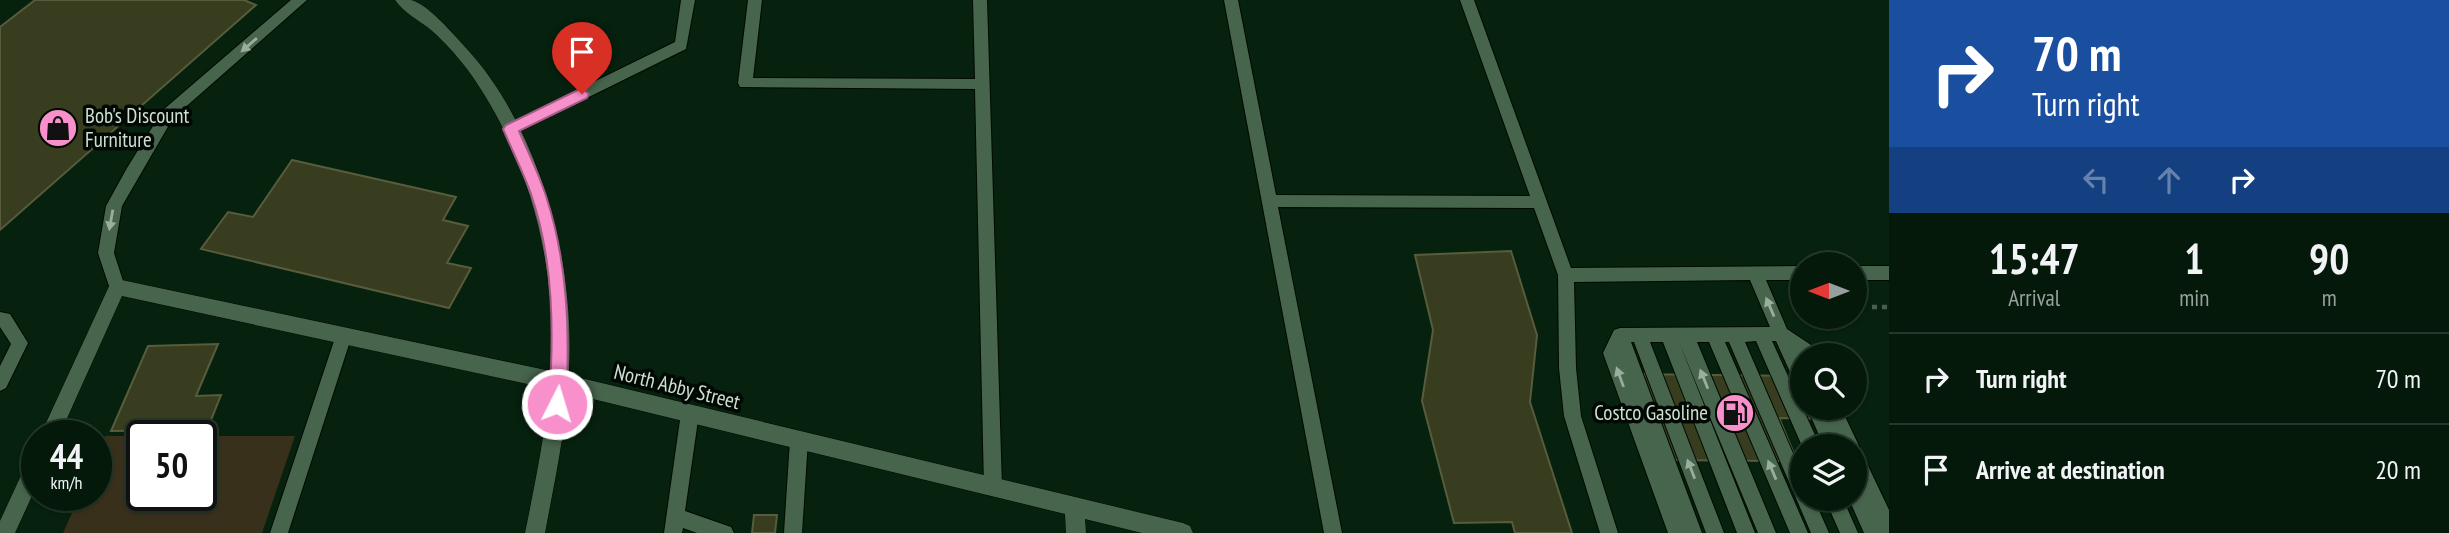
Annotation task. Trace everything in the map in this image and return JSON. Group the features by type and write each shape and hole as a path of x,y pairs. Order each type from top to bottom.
{"street":[{"path":"402,0 414,7 465,55 493,96 511,129 539,195 551,240 560,305 560,382 552,447 535,533"},
{"name":"North Abby Street","path":"117,287 560,382 1183,533"},
{"path":"56,420 117,287"},
{"path":"5,533 21,498"},
{"path":"1074,507 1076,533"}],"lane":[{"path":"117,287 106,253 114,205 139,160 169,114 300,0"},
{"path":"511,129 681,45 688,0"},
{"path":"755,0 745,83 982,83"},
{"path":"980,0 993,488"},
{"path":"1231,0 1333,533"},
{"path":"1467,0 1566,275 1570,402 1577,435 1609,533"},
{"path":"1270,201 1539,201"},
{"path":"1867,273 1889,273"},
{"path":"1755,274 1790,352"},
{"path":"1566,275 1790,274"},
{"path":"0,319 4,319 20,343 0,383"},
{"path":"1639,334 1715,533"},
{"path":"1668,334 1746,533"},
{"path":"1686,334 1768,533"},
{"path":"1714,334 1799,533"},
{"path":"1734,334 1790,465"},
{"path":"1761,334 1806,434"},
{"path":"1620,335 1782,334 1795,343"},
{"path":"279,533 344,335"},
{"path":"1620,335 1611,353 1677,533"},
{"path":"1620,335 1693,533"},
{"path":"690,413 674,525 725,533"},
{"path":"793,533 799,440"},
{"path":"1867,483 1889,530"},
{"path":"1810,511 1820,533"},
{"path":"1839,511 1849,533"},
{"path":"1863,511 1873,533"}],"path":[{"path":"1872,307 1889,307"}],"shaded area":[{"path":"112,436 126,436 126,511 217,511 217,436 295,436 262,533 63,533 73,511 112,511"}],"building":[{"name":"Bob's Discount Furniture","path":"35,0 244,0 256,5 0,230 0,27"},
{"path":"292,160 456,197 443,220 468,226 447,263 471,268 449,308 201,249 228,212 253,217"},
{"path":"1511,251 1537,335 1530,402 1572,533 1515,533 1512,522 1454,523 1422,401 1433,330 1415,255"},
{"path":"218,344 196,396 221,395 211,420 126,420 126,431 112,431 148,346"},
{"name":"Costco Gasoline","path":"1628,374 1790,376 1790,418 1779,418 1790,444 1790,461 1658,460"},
{"path":"754,515 777,515 775,533 752,533"}],"place":[{"name":"Bob's Discount Furniture","path":"58,128"},
{"name":"Costco Gasoline","path":"1735,413"}],"route":[{"path":"557,404 561,344 555,265 539,195 511,129 582,94"}]}
